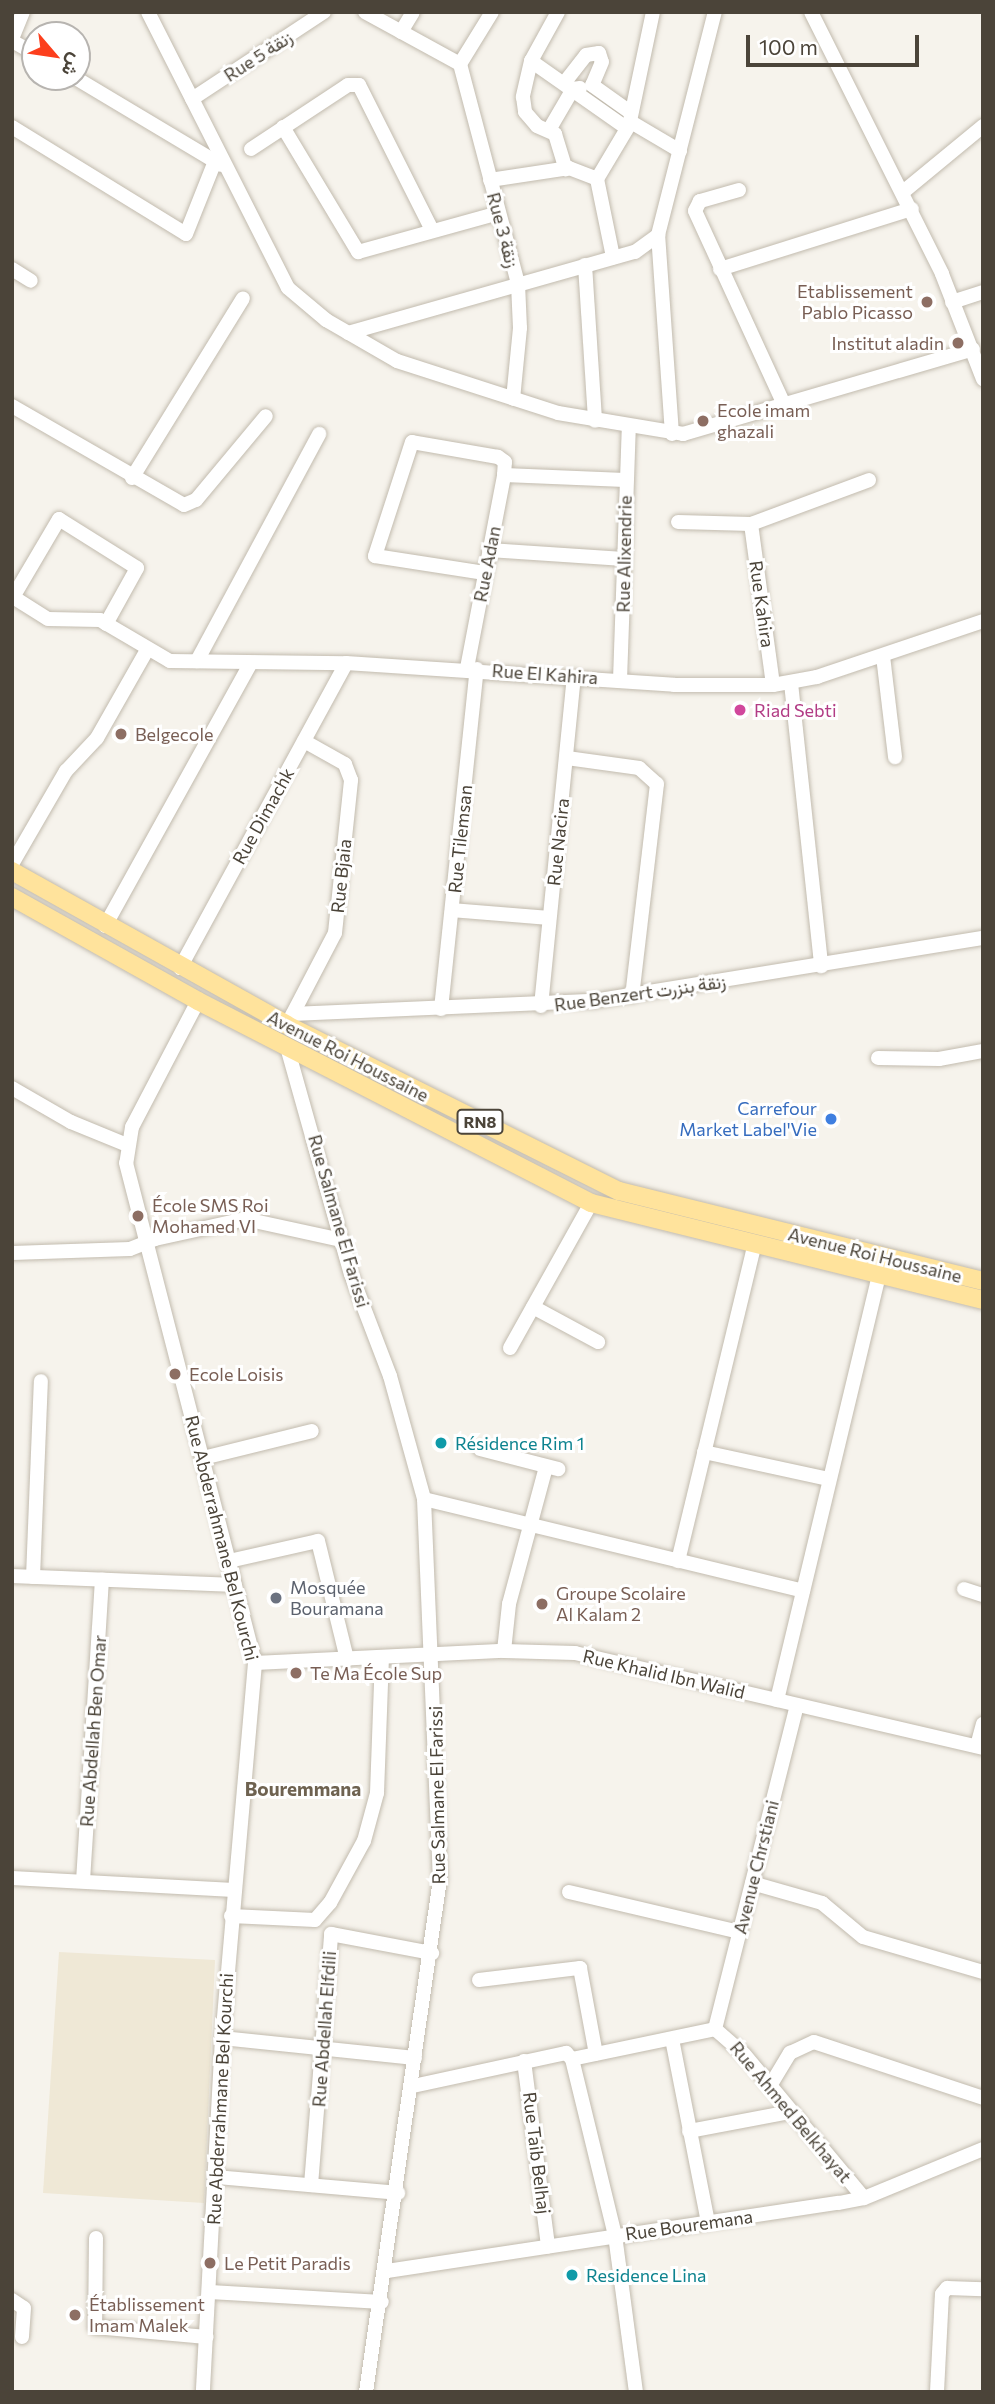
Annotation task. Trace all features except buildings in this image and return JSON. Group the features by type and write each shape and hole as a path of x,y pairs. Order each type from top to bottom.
{"main road":[{"name":"Avenue Roi Houssaine","path":"12,872 180,968 290,1019 619,1191 983,1281"},
{"name":"Avenue Roi Houssaine","path":"12,897 198,1001 591,1203 754,1246 983,1300"}],"street":[{"path":"12,40 23,12"},
{"path":"148,12 288,288 348,333 397,361 513,399 595,421 672,434 785,407 973,349"},
{"name":"Rue 5 زنقة","path":"192,99 324,12"},
{"path":"365,12 460,64 492,12"},
{"path":"401,32 413,12"},
{"path":"558,12 531,61 523,105 532,122 549,130 560,143 566,169"},
{"path":"672,434 658,235 715,12"},
{"path":"811,12 912,209 973,349 983,379"},
{"path":"613,257 597,179 629,120 652,13"},
{"path":"549,130 582,59 595,53 603,62 592,85"},
{"path":"531,61 569,86 586,104 629,120 680,151"},
{"name":"Rue 3 زنقة","path":"460,64 517,284 520,328 513,399"},
{"path":"251,149 348,85 359,85 432,230"},
{"path":"569,86 592,85 629,120"},
{"path":"91,87 229,169"},
{"path":"903,192 983,126"},
{"path":"12,127 186,234 215,161"},
{"path":"283,127 358,251 499,213"},
{"path":"490,180 566,169 597,179"},
{"path":"739,190 695,206 720,269 785,407"},
{"path":"720,269 912,209"},
{"path":"348,333 635,252 658,235"},
{"path":"585,265 595,421"},
{"path":"12,269 31,281"},
{"path":"952,302 983,292"},
{"path":"132,478 243,298"},
{"path":"13,408 132,478 184,505 192,504 266,416"},
{"name":"Rue Alixendrie","path":"620,680 625,480 629,428"},
{"path":"197,661 318,434"},
{"path":"485,573 383,560 375,553 412,442 504,467 625,480"},
{"name":"Rue Adan","path":"472,669 485,573 504,467"},
{"path":"678,522 751,524 869,480"},
{"path":"59,519 136,568 106,624 48,619 13,597 59,519"},
{"name":"Rue Kahira","path":"751,524 773,685"},
{"path":"489,550 624,559"},
{"name":"Rue El Kahira","path":"106,624 170,661 346,663 472,669 687,686 791,683 883,656 983,621"},
{"path":"12,864 66,771 97,738 148,650"},
{"path":"883,656 895,757"},
{"name":"Rue Dimachk","path":"180,968 346,663"},
{"path":"105,926 250,664"},
{"name":"Rue Tilemsan","path":"441,1009 472,669"},
{"name":"Rue Nacira","path":"541,1006 574,677"},
{"path":"791,683 821,967"},
{"name":"Rue Bjaia","path":"290,1019 335,933 351,780 345,764 304,741"},
{"path":"567,758 639,768 657,784 632,996"},
{"path":"452,910 549,918"},
{"name":"Rue Benzert زنقة بنزرت","path":"290,1019 441,1009 541,1006 632,996 821,967 983,938"},
{"name":"Rue Abderrahmane Bel Kourchi","path":"198,1001 140,1110 127,1145 129,1184 255,1663 222,2038 203,2392"},
{"name":"Rue Salmane El Farissi","path":"288,1046 341,1240 401,1409 424,1499 430,1655 441,1826 432,1953 415,2058 387,2271 366,2392"},
{"path":"878,1058 939,1059 983,1051"},
{"path":"12,1088 71,1122 127,1145"},
{"path":"510,1348 591,1203"},
{"path":"12,1253 130,1250 146,1243 245,1219 341,1240"},
{"path":"678,1561 754,1246"},
{"path":"777,1700 879,1276"},
{"path":"533,1307 598,1342"},
{"path":"33,1577 41,1381"},
{"path":"203,1458 312,1431"},
{"path":"480,1449 552,1468 531,1524 507,1614 504,1651"},
{"path":"704,1452 829,1479"},
{"path":"424,1499 803,1591"},
{"path":"229,1561 318,1541 347,1659"},
{"path":"12,1576 235,1585"},
{"name":"Rue Abdellah Ben Omar","path":"83,1881 102,1580"},
{"path":"964,1589 983,1595"},
{"name":"Rue Khalid Ibn Walid","path":"255,1663 504,1651 595,1656 980,1747"},
{"path":"316,1920 350,1868 369,1824 380,1770 382,1658"},
{"name":"Avenue Chrstiani","path":"715,2029 797,1705"},
{"path":"980,1747 983,1724"},
{"path":"12,1878 234,1890"},
{"path":"752,1882 822,1903 863,1937 983,1972"},
{"path":"569,1892 739,1932"},
{"path":"231,1916 316,1920 331,1934"},
{"name":"Rue Abdellah Elfdili","path":"311,2185 331,1934 432,1953"},
{"path":"479,1980 580,1968 596,2054"},
{"path":"572,2059 715,2029"},
{"name":"Rue Ahmed Belkhayat","path":"715,2029 770,2086 864,2198"},
{"path":"222,2038 415,2058"},
{"path":"672,2039 708,2222"},
{"path":"770,2086 790,2053 814,2042 983,2098"},
{"path":"413,2086 566,2053 572,2059 614,2235 636,2392"},
{"name":"Rue Taib Belhaj","path":"524,2061 548,2246"},
{"path":"689,2131 790,2112"},
{"name":"Rue Bouremana","path":"387,2271 864,2198 983,2149"},
{"path":"216,2178 398,2193"},
{"path":"96,2238 95,2326 207,2337"},
{"path":"937,2392 944,2290 983,2289"},
{"path":"210,2292 382,2302"},
{"path":"12,2300 24,2308 22,2337"}],"shaded area":[{"path":"59,1952 215,1960 204,2203 43,2193"}],"place":[{"name":"Etablissement Pablo Picasso","path":"927,302"},
{"name":"Institut aladin","path":"958,343"},
{"name":"Ecole imam ghazali","path":"703,421"},
{"name":"Riad Sebti","path":"740,710"},
{"name":"Belgecole","path":"121,734"},
{"name":"Carrefour Market Label'Vie","path":"831,1119"},
{"name":"École SMS Roi Mohamed VI","path":"138,1216"},
{"name":"Ecole Loisis","path":"175,1374"},
{"name":"Résidence Rim 1","path":"441,1443"},
{"name":"Mosquée Bouramana","path":"276,1598"},
{"name":"Groupe Scolaire Al Kalam 2","path":"542,1604"},
{"name":"Te Ma École Sup","path":"296,1673"},
{"name":"Le Petit Paradis","path":"210,2263"},
{"name":"Residence Lina","path":"572,2275"},
{"name":"Établissement Imam Malek","path":"75,2315"}],"district":[{"name":"Bouremmana","path":"303,1789"}]}
